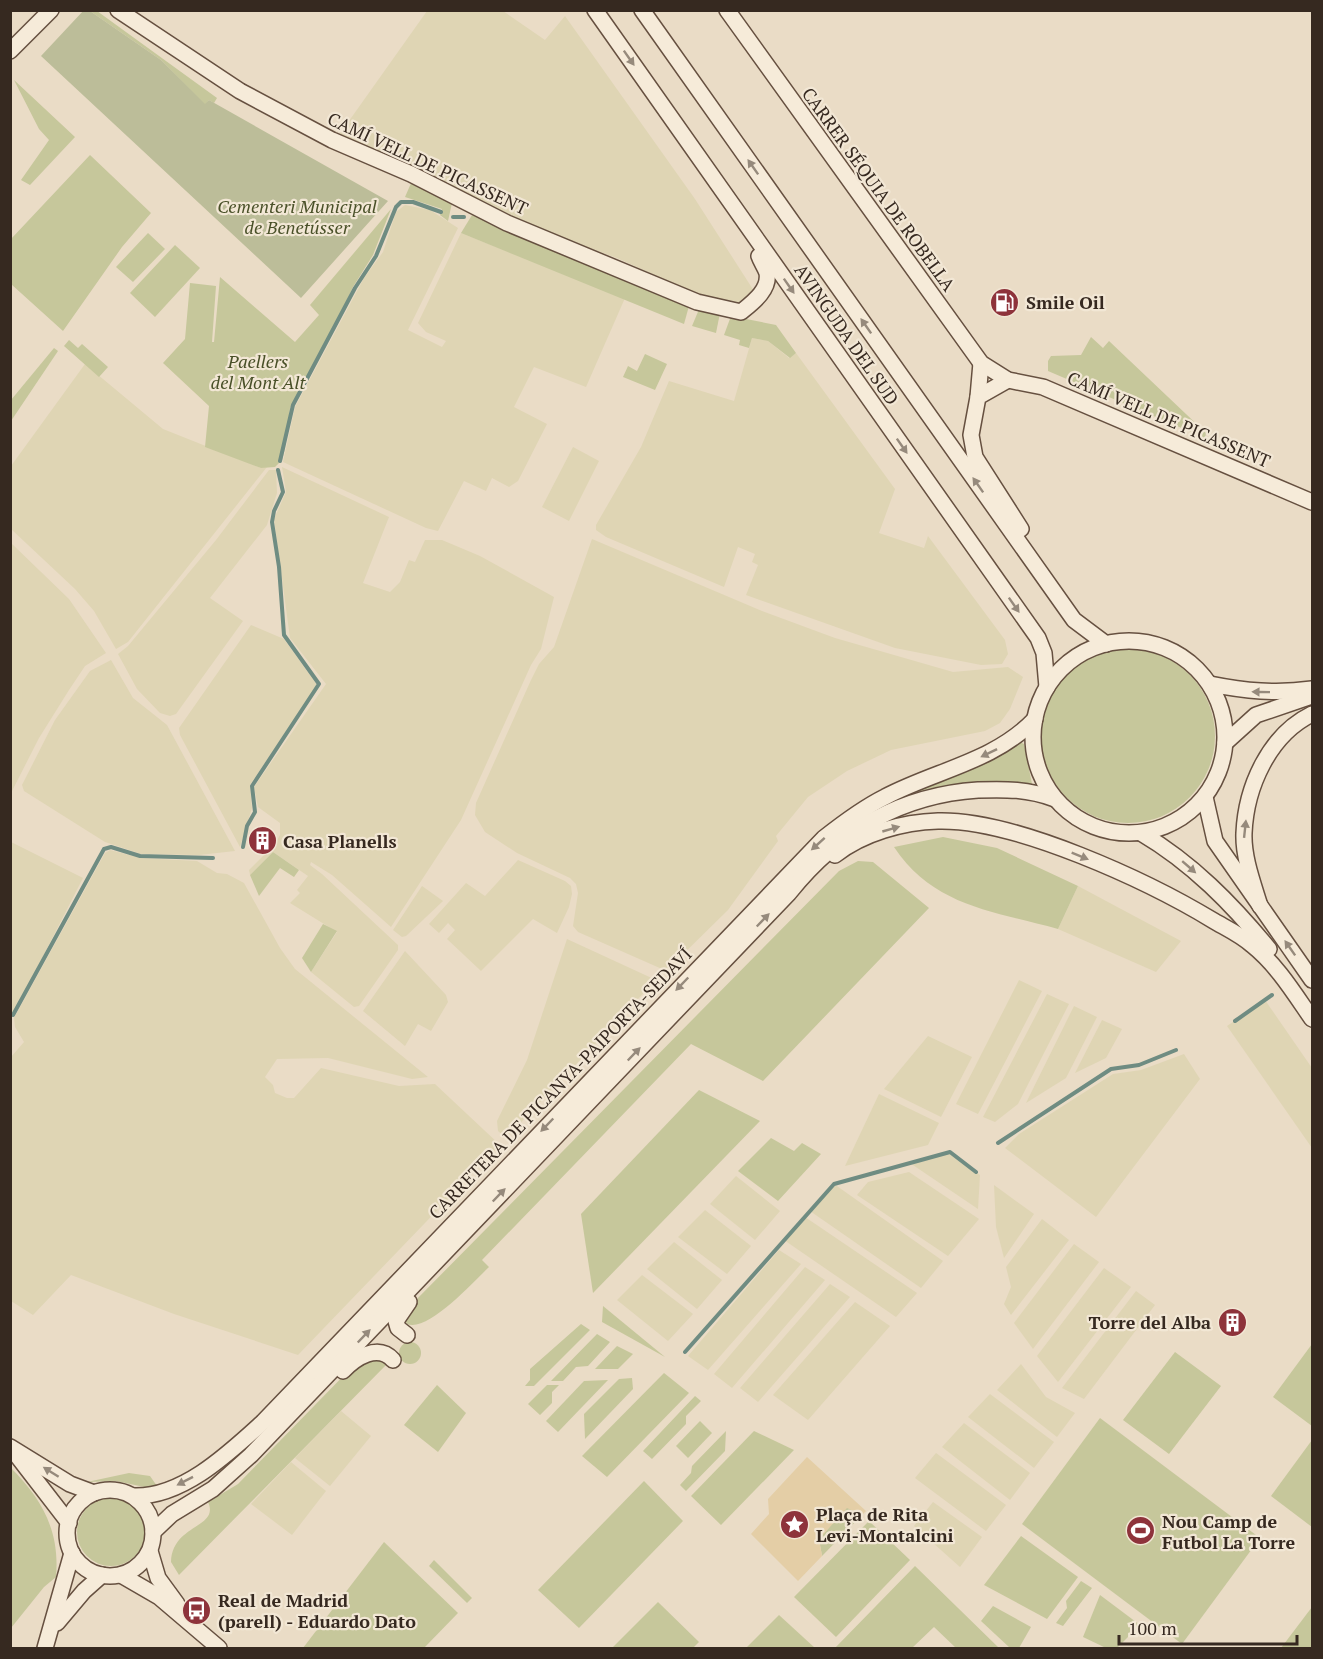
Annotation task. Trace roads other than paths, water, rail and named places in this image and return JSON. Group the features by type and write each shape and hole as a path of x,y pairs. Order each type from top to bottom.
{"main road":[{"path":"10,51 51,10"},
{"name":"CAMÍ VELL DE PICASSENT","path":"118,10 240,91 332,140 411,174 507,223 697,302 741,312 755,300 767,279 754,236"},
{"name":"AVINGUDA DEL SUD","path":"595,10 1038,638 1044,653 1047,687"},
{"name":"AVINGUDA DEL SUD","path":"642,10 1074,620 1106,644"},
{"name":"CARRER SÉQUIA DE ROBELLA","path":"727,10 981,363 1008,380"},
{"path":"981,363 971,435 975,457 1032,545 1047,582"},
{"path":"978,397 1008,380"},
{"name":"CAMÍ VELL DE PICASSENT","path":"1008,380 1042,387 1312,502"},
{"path":"1136,641 1164,647 1190,662 1210,684 1222,712 1225,743 1219,772 1205,797 1187,814 1165,827 1141,833 1109,832 1079,820 1055,799 1041,777 1034,752 1035,719 1047,687 1063,668 1076,658 1106,644 1136,641"},
{"path":"1210,684 1251,692 1287,692 1312,688"},
{"path":"1225,743 1256,715 1312,696"},
{"path":"1260,906 1248,868 1244,835 1252,784 1275,744 1312,714"},
{"name":"CARRETERA DE PICANYA-PAIPORTA-SEDAVÍ","path":"133,1497 154,1494 194,1476 225,1455 262,1422 824,838 886,796 992,753 1020,735 1035,719"},
{"name":"CARRETERA DE PICANYA-PAIPORTA-SEDAVÍ","path":"153,1532 172,1514 213,1489 251,1455 789,893 807,871 840,840 878,817 908,804 959,792 1017,788 1055,799"},
{"path":"1205,797 1215,841 1312,980"},
{"path":"789,893 838,852 885,830 939,821 1000,830 1075,854 1183,902 1251,943 1277,968 1312,1018"},
{"path":"1141,833 1167,849 1234,906 1282,965 1312,1009"},
{"path":"407,1335 398,1328 398,1315 453,1256 468,1228"},
{"path":"213,1489 253,1464 351,1362 371,1353 386,1354 393,1360"},
{"path":"10,1447 70,1484 94,1493 121,1491 144,1506 151,1518 153,1532 150,1551 142,1562 121,1575"},
{"path":"10,1447 55,1501 69,1523"},
{"path":"94,1493 78,1505 69,1523 69,1544 72,1553 85,1567 102,1575 121,1575 159,1597 219,1648"},
{"path":"150,1551 165,1589 199,1629"},
{"path":"45,1648 72,1553"},
{"path":"51,1630 84,1591 102,1575"}],"waterway":[{"path":"280,461 293,405 355,288 376,256 396,207 401,202 413,202 441,212"},
{"path":"453,217 464,217"},
{"path":"243,847 247,826 255,812 252,786 319,684 284,635 279,567 272,522 274,511 283,492 278,470"},
{"path":"13,1015 104,849 111,847 140,856 213,858"},
{"path":"1235,1021 1272,995"},
{"path":"998,1143 1111,1069 1139,1065 1176,1050"},
{"path":"685,1352 834,1184 950,1152 976,1172"}],"place":[{"name":"Smile Oil","path":"1005,302"},
{"name":"Casa Planells","path":"262,841"},
{"name":"Torre del Alba","path":"1232,1322"},
{"name":"Plaça de Rita Levi-Montalcini","path":"795,1524"},
{"name":"Nou Camp de Futbol La Torre","path":"1141,1531"},
{"name":"Real de Madrid (parell) - Eduardo Dato","path":"197,1610"}],"park label":[{"name":"Cementeri Municipal de Benetússer","path":"297,216"},
{"name":"Paellers del Mont Alt","path":"258,371"}]}
